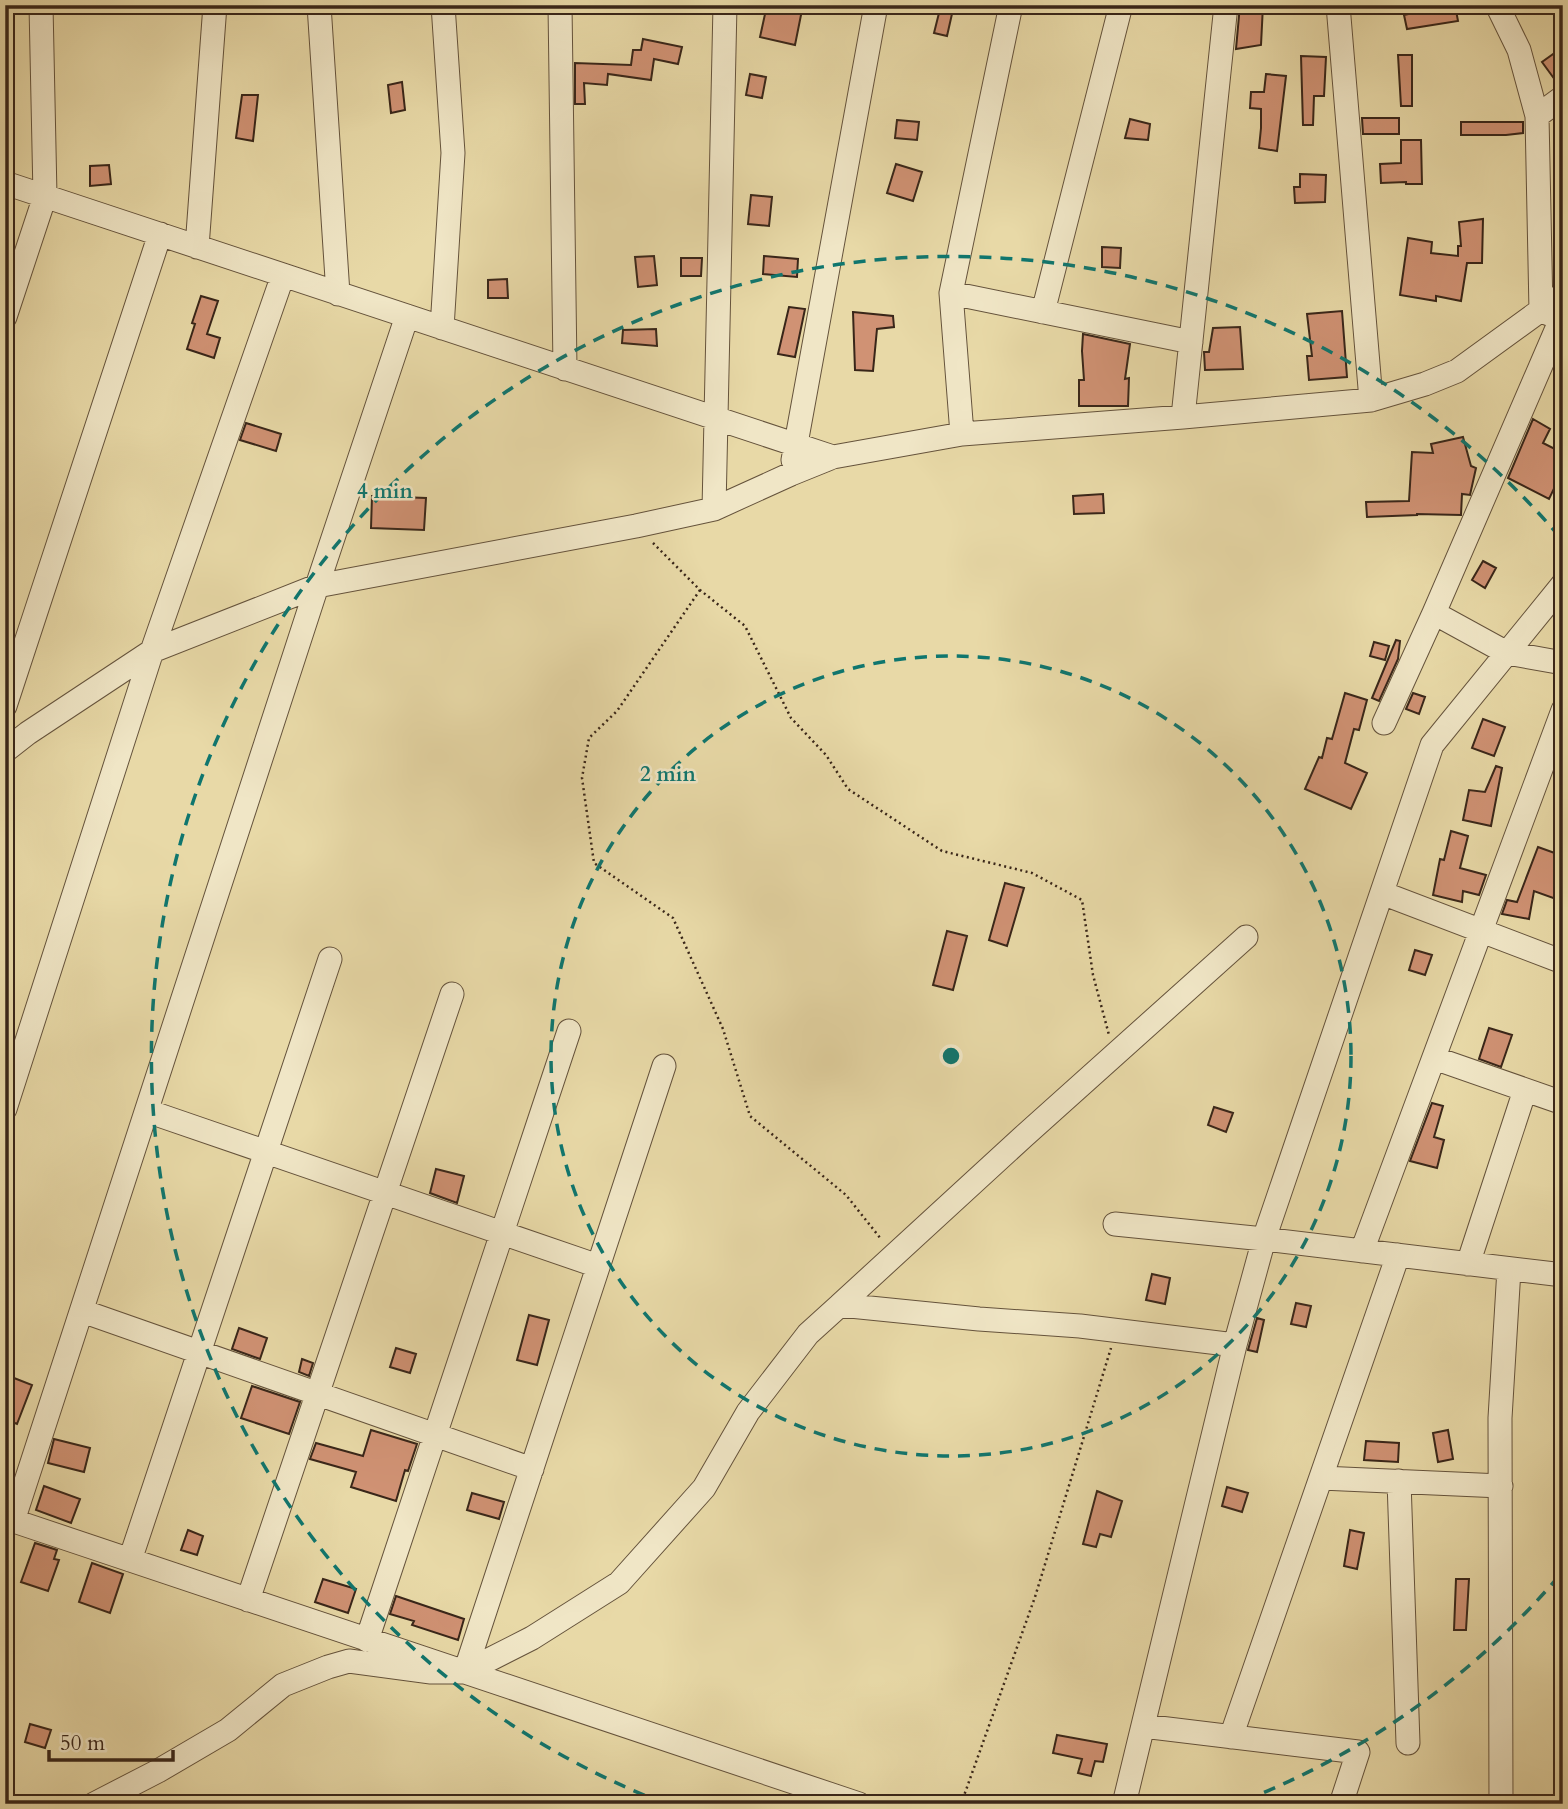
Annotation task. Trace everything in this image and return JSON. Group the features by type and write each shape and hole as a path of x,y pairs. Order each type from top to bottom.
{"street":[{"path":"5,317 45,196 41,5"},
{"path":"197,247 215,5"},
{"path":"319,5 338,293"},
{"path":"443,5 453,153 443,328"},
{"path":"560,5 565,369"},
{"path":"714,509 725,5"},
{"path":"791,474 876,5"},
{"path":"962,434 951,293 1011,5"},
{"path":"1043,312 1121,5"},
{"path":"1183,416 1226,5"},
{"path":"1338,5 1371,400"},
{"path":"1497,5 1519,50 1537,116 1555,317"},
{"path":"1537,116 1563,97"},
{"path":"5,183 833,457"},
{"path":"5,706 160,234"},
{"path":"5,1110 152,651 283,275"},
{"path":"951,293 1191,342"},
{"path":"1384,723 1434,613 1563,294"},
{"path":"407,316 82,1311 9,1520 859,1804"},
{"path":"5,751 152,651 317,586 714,509 833,457 962,434 1371,400 1457,371 1555,317"},
{"path":"1124,1804 1235,1345 1264,1239 1432,745 1563,584"},
{"path":"1434,613 1507,653 1563,663"},
{"path":"1362,1251 1563,710"},
{"path":"1382,893 1562,960"},
{"path":"94,1804 228,1730 283,1685 349,1661 431,1672 465,1672 532,1639 619,1583 704,1488 748,1412 808,1334 1246,937"},
{"path":"130,1560 330,959"},
{"path":"248,1600 452,994"},
{"path":"367,1640 569,1031"},
{"path":"1434,1058 1563,1103"},
{"path":"465,1672 664,1066"},
{"path":"1468,1264 1525,1090"},
{"path":"147,1111 598,1266"},
{"path":"1115,1224 1509,1269 1562,1272"},
{"path":"1231,1737 1398,1255"},
{"path":"1501,1804 1500,1418 1509,1269"},
{"path":"839,1305 1235,1345"},
{"path":"82,1311 531,1469"},
{"path":"1321,1478 1500,1486"},
{"path":"1399,1481 1408,1743"},
{"path":"1143,1726 1358,1752 1341,1804"}],"path":[{"path":"636,526 700,590 746,626 791,718 826,755 848,789 942,851 1032,873 1082,900 1093,975 1115,1054"},
{"path":"700,590 617,711 589,738 582,778 594,863 673,918 723,1029 750,1116 846,1195 894,1255"},
{"path":"961,1804 1035,1597 1117,1331"}],"building":[{"path":"767,5 803,5 795,45 760,37"},
{"path":"941,5 954,5 947,36 934,33"},
{"path":"1240,5 1263,5 1261,45 1236,49"},
{"path":"1412,5 1455,5 1458,21 1407,29 1404,15 1413,13"},
{"path":"643,39 682,47 678,64 654,59 651,80 608,74 607,85 584,83 585,104 575,104 575,63 631,65 633,50 641,50"},
{"path":"1563,47 1563,83 1558,84 1542,62"},
{"path":"1398,55 1412,55 1412,106 1401,106"},
{"path":"1301,56 1326,57 1324,96 1314,96 1313,125 1303,125"},
{"path":"750,74 766,77 762,98 746,95"},
{"path":"1266,74 1286,76 1277,151 1259,148 1261,109 1250,108 1251,92 1264,92"},
{"path":"402,82 405,110 391,113 388,85"},
{"path":"242,95 258,95 253,141 236,138"},
{"path":"1362,118 1399,118 1399,134 1363,134"},
{"path":"1130,119 1150,124 1148,140 1125,138"},
{"path":"897,120 919,122 917,140 895,138"},
{"path":"1461,122 1523,122 1523,133 1461,135"},
{"path":"1401,140 1421,140 1422,184 1381,183 1380,164 1401,163"},
{"path":"896,164 922,172 913,201 887,193"},
{"path":"109,165 111,184 90,186 90,166"},
{"path":"1300,174 1326,175 1325,202 1295,203 1294,187 1300,187"},
{"path":"751,195 772,197 769,226 748,224"},
{"path":"1483,219 1482,263 1467,263 1461,301 1436,296 1436,301 1400,295 1408,238 1432,242 1431,253 1458,256 1458,246 1461,246 1459,222"},
{"path":"1102,247 1121,248 1120,268 1102,267"},
{"path":"654,256 657,285 638,287 635,257"},
{"path":"764,256 798,259 797,277 763,274"},
{"path":"681,258 702,258 701,276 681,276"},
{"path":"507,279 508,298 488,298 488,280"},
{"path":"201,296 218,301 207,334 220,338 214,358 187,349"},
{"path":"789,307 805,309 795,357 778,354"},
{"path":"1342,311 1347,377 1309,380 1307,356 1312,356 1307,314"},
{"path":"853,312 893,316 894,327 877,329 873,371 855,370"},
{"path":"1240,327 1243,369 1205,370 1204,352 1209,352 1213,328"},
{"path":"656,329 657,346 622,343 623,330"},
{"path":"1083,334 1130,344 1125,379 1129,378 1128,406 1079,406 1079,380 1084,380"},
{"path":"1533,419 1550,429 1543,443 1563,453 1563,470 1549,499 1508,478"},
{"path":"246,423 281,434 276,451 240,440"},
{"path":"1463,437 1471,466 1476,468 1470,495 1462,494 1461,515 1367,517 1366,502 1409,501 1412,452 1433,453 1431,444"},
{"path":"1103,494 1104,513 1074,514 1073,496"},
{"path":"372,496 426,498 424,530 371,528"},
{"path":"1483,561 1496,568 1485,588 1472,580"},
{"path":"1396,640 1400,641 1398,659 1379,701 1372,698"},
{"path":"1374,642 1389,646 1385,660 1370,656"},
{"path":"1345,693 1367,700 1359,730 1354,729 1345,763 1367,773 1351,809 1305,789 1319,757 1322,758 1327,738 1332,739"},
{"path":"1413,693 1425,697 1419,714 1406,709"},
{"path":"1483,719 1505,727 1494,756 1472,748"},
{"path":"1496,766 1502,768 1491,826 1463,820 1469,790 1485,792"},
{"path":"1451,831 1468,836 1460,868 1486,875 1479,895 1463,891 1462,902 1433,895 1440,859 1444,860"},
{"path":"1538,847 1563,856 1563,881 1556,899 1534,891 1529,919 1502,914 1507,900 1517,902"},
{"path":"1005,883 1024,888 1007,946 989,940"},
{"path":"947,931 967,936 953,990 933,985"},
{"path":"1415,950 1432,955 1425,975 1409,970"},
{"path":"1489,1028 1512,1035 1501,1067 1479,1059"},
{"path":"1432,1103 1443,1106 1434,1137 1444,1140 1437,1168 1410,1161"},
{"path":"1214,1107 1233,1113 1226,1132 1208,1125"},
{"path":"436,1169 464,1176 457,1203 430,1193"},
{"path":"1152,1274 1170,1278 1165,1304 1146,1300"},
{"path":"1296,1303 1311,1306 1306,1327 1291,1324"},
{"path":"529,1315 549,1320 537,1365 517,1360"},
{"path":"1257,1318 1264,1320 1257,1352 1248,1350"},
{"path":"239,1328 267,1338 260,1359 232,1349"},
{"path":"396,1348 416,1354 410,1373 390,1367"},
{"path":"302,1359 313,1363 309,1376 299,1372"},
{"path":"14,1378 32,1385 17,1424 5,1419 5,1402"},
{"path":"252,1386 300,1402 289,1434 241,1418"},
{"path":"371,1430 417,1444 408,1471 405,1470 396,1501 351,1487 356,1472 310,1459 316,1443 363,1456"},
{"path":"1448,1430 1453,1459 1438,1462 1433,1433"},
{"path":"54,1439 90,1448 84,1472 48,1463"},
{"path":"1366,1441 1399,1443 1398,1462 1364,1460"},
{"path":"44,1486 80,1499 71,1523 36,1510"},
{"path":"1227,1487 1248,1493 1242,1512 1222,1506"},
{"path":"1097,1491 1122,1501 1111,1537 1100,1534 1096,1547 1083,1544"},
{"path":"472,1493 504,1502 499,1519 467,1510"},
{"path":"188,1530 203,1536 197,1555 181,1550"},
{"path":"1350,1530 1364,1533 1357,1569 1344,1566"},
{"path":"35,1543 57,1550 54,1559 59,1560 48,1591 21,1582"},
{"path":"92,1563 123,1574 110,1613 79,1602"},
{"path":"323,1579 356,1589 348,1613 315,1602"},
{"path":"1456,1579 1469,1579 1466,1630 1454,1630"},
{"path":"396,1596 464,1619 458,1640 412,1625 414,1621 390,1614"},
{"path":"30,1724 51,1730 45,1748 25,1742"},
{"path":"1057,1735 1107,1744 1103,1762 1095,1761 1091,1776 1078,1773 1082,1759 1053,1753"}]}
